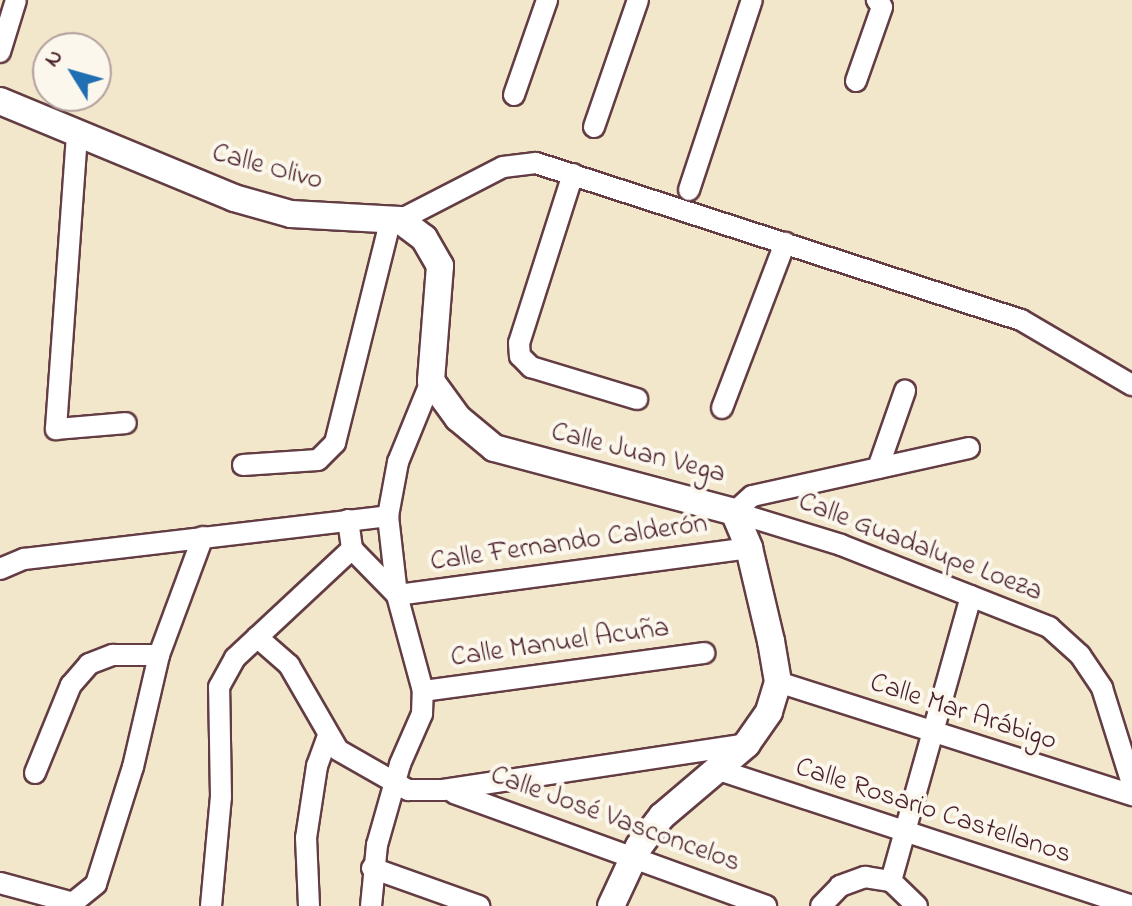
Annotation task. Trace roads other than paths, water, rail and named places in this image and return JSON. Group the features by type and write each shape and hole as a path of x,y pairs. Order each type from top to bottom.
{"street":[{"path":"0,52 16,0"},
{"path":"514,95 547,0"},
{"path":"594,127 638,0"},
{"path":"689,190 752,0"},
{"path":"856,81 882,7 877,0"},
{"name":"Calle Olivo","path":"0,101 234,198 291,214 395,221"},
{"path":"77,135 56,429 126,423"},
{"path":"243,465 318,460 335,443 395,221 519,163 573,174 1021,320 1132,385"},
{"path":"573,174 519,343 520,356 531,367 637,399"},
{"path":"371,906 372,868 395,785 422,714 423,691 397,595 388,516 398,462 431,381 440,266 424,238 395,221"},
{"path":"722,408 785,243"},
{"name":"Calle Juan Vega","path":"431,381 458,418 494,448 734,512 749,548 778,682"},
{"path":"878,468 905,391"},
{"path":"734,512 752,496 969,448"},
{"name":"Calle Guadalupe Loeza","path":"734,512 841,545 1049,627 1080,655 1102,688 1132,784"},
{"path":"0,569 24,559 388,516"},
{"path":"348,520 352,549 397,595"},
{"path":"0,883 70,904 84,898 96,884 133,767 159,655 203,537"},
{"name":"Calle Fernando Calderón","path":"397,595 749,548"},
{"path":"211,906 221,797 219,687 235,658 352,549"},
{"path":"891,881 971,596"},
{"path":"257,637 289,665 338,750 395,785 421,793 747,744"},
{"name":"Calle Manuel Acuña","path":"423,691 704,653"},
{"path":"35,773 71,685 89,664 113,655 159,655"},
{"path":"611,906 633,858 662,816 747,744 769,712 778,682"},
{"name":"Calle Mar Arábigo","path":"778,682 933,735 1132,795"},
{"path":"309,906 306,838 317,766 328,736"},
{"name":"Calle Rosario Castellanos","path":"719,770 1129,906"},
{"name":"Calle José Vasconcelos","path":"443,790 496,805 766,906"},
{"path":"372,868 479,906"},
{"path":"821,906 840,886 865,877 891,881 917,906"},
{"path":"1129,906 1132,894"}]}
